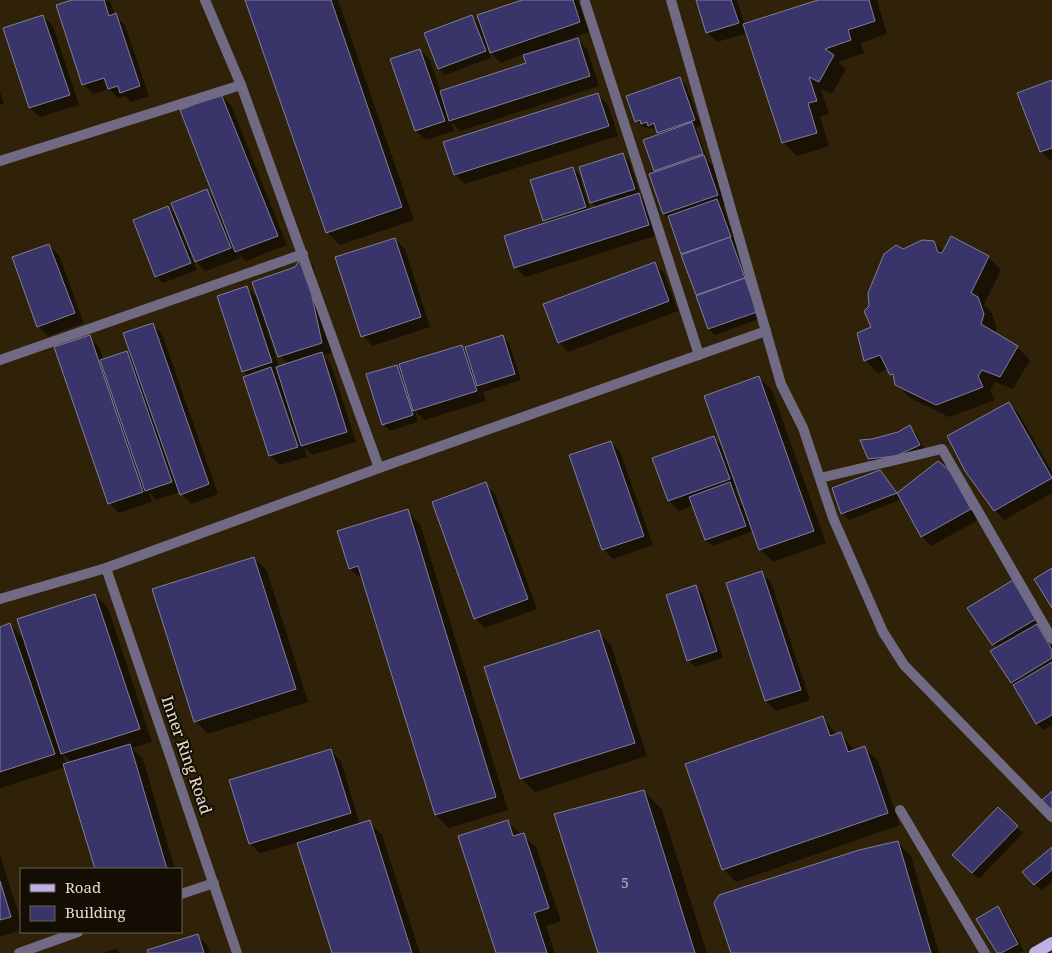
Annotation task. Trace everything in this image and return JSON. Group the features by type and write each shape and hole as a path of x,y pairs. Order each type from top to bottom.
{"main road":[{"path":"1035,953 1052,943"}],"street":[{"path":"205,0 241,85 379,468"},
{"path":"672,0 781,384 803,428 833,518 883,632 904,664 1052,817"},
{"path":"585,2 699,355"},
{"path":"0,161 241,85"},
{"path":"0,360 303,254"},
{"path":"0,599 106,568 379,468 766,331"},
{"path":"820,478 942,449 1052,640"},
{"name":"Inner Ring Road","path":"106,568 237,953"},
{"path":"900,810 985,953"},
{"path":"182,894 214,883"},
{"path":"19,953 75,933"}],"building":[{"path":"72,0 104,0 109,16 116,13 140,86 120,93 118,86 108,89 104,78 82,85 56,5"},
{"path":"245,0 331,0 402,207 326,233"},
{"path":"522,0 573,0 580,22 490,53 477,15"},
{"path":"696,0 731,0 739,23 706,33"},
{"path":"818,0 869,0 875,21 848,30 851,40 825,49 834,55 819,82 809,77 817,101 808,103 817,133 782,143 743,24"},
{"path":"43,15 70,95 29,108 3,28"},
{"path":"472,15 486,51 438,69 424,33"},
{"path":"578,38 590,76 449,121 440,91 526,63 523,55"},
{"path":"420,49 445,121 415,131 390,59"},
{"path":"680,77 695,120 657,133 654,123 648,126 647,122 641,124 640,120 635,122 626,96"},
{"path":"1052,80 1052,148 1040,152 1017,93"},
{"path":"598,93 609,126 454,175 443,142"},
{"path":"221,94 278,236 235,252 180,110"},
{"path":"692,122 703,154 654,171 643,140"},
{"path":"623,153 635,189 590,203 579,167"},
{"path":"704,155 718,195 663,214 649,174"},
{"path":"573,167 586,207 543,221 530,180"},
{"path":"207,189 231,248 195,262 171,203"},
{"path":"639,193 649,225 514,268 504,236"},
{"path":"717,199 731,237 681,254 668,216"},
{"path":"168,206 191,263 155,277 133,220"},
{"path":"951,236 989,256 971,293 978,297 984,314 981,324 1018,346 1000,377 982,370 978,376 983,387 936,405 895,385 893,374 890,375 880,355 864,361 857,333 871,327 864,311 869,306 868,293 884,254 896,245 903,249 922,240 934,241 938,252 942,253"},
{"path":"730,237 745,278 696,295 681,255"},
{"path":"395,238 421,317 361,337 335,257"},
{"path":"49,244 75,313 37,327 12,257"},
{"path":"303,254 322,343 278,357 252,282 295,267"},
{"path":"655,262 669,301 558,343 543,304"},
{"path":"745,278 757,312 708,329 696,296"},
{"path":"247,286 272,362 242,372 217,296"},
{"path":"153,323 209,484 180,495 123,333"},
{"path":"90,335 143,492 108,504 54,347"},
{"path":"503,335 515,374 477,386 465,347"},
{"path":"462,345 477,391 413,411 399,364"},
{"path":"127,351 172,482 145,491 100,360"},
{"path":"322,352 347,432 301,446 276,367"},
{"path":"397,365 413,415 382,425 366,374"},
{"path":"271,367 298,447 269,456 243,377"},
{"path":"759,376 814,531 759,550 704,396"},
{"path":"1009,402 1052,478 994,511 965,471 947,436"},
{"path":"910,425 920,445 896,456 868,459 860,440 898,432"},
{"path":"714,436 730,479 668,501 652,458"},
{"path":"611,441 644,536 602,550 569,455"},
{"path":"938,461 950,471 971,509 921,537 897,493"},
{"path":"880,470 897,493 841,514 832,488"},
{"path":"486,482 528,599 474,619 432,502"},
{"path":"730,482 746,526 705,540 689,497"},
{"path":"408,509 496,797 435,815 358,566 349,569 337,531"},
{"path":"254,557 296,689 194,722 152,589"},
{"path":"1052,568 1052,608 1034,579"},
{"path":"762,571 801,690 765,701 726,583"},
{"path":"1013,580 1036,619 992,645 967,608"},
{"path":"696,585 717,651 687,661 666,595"},
{"path":"95,594 140,729 61,754 17,619"},
{"path":"10,623 55,754 0,772 0,627"},
{"path":"1037,624 1052,650 1052,658 1011,683 990,651"},
{"path":"599,630 635,743 520,779 484,667"},
{"path":"1052,662 1052,715 1036,724 1013,685"},
{"path":"823,716 830,736 841,732 848,752 865,746 888,813 722,870 685,764"},
{"path":"130,744 167,868 95,868 63,764"},
{"path":"331,749 351,813 249,844 229,780"},
{"path":"644,790 695,953 598,953 554,814"},
{"path":"1052,791 1052,809 1051,810 1042,800"},
{"path":"998,807 1018,826 972,873 952,855"},
{"path":"370,820 412,953 332,953 297,843"},
{"path":"508,820 513,836 524,833 549,908 534,913 547,953 496,953 458,836"},
{"path":"898,841 931,953 731,953 714,903 719,895 859,850"},
{"path":"1052,847 1052,870 1034,885 1022,872"},
{"path":"0,881 11,917 0,920"},
{"path":"998,906 1018,944 1001,953 997,953 976,919"},
{"path":"198,934 204,953 148,953 147,950"}]}
